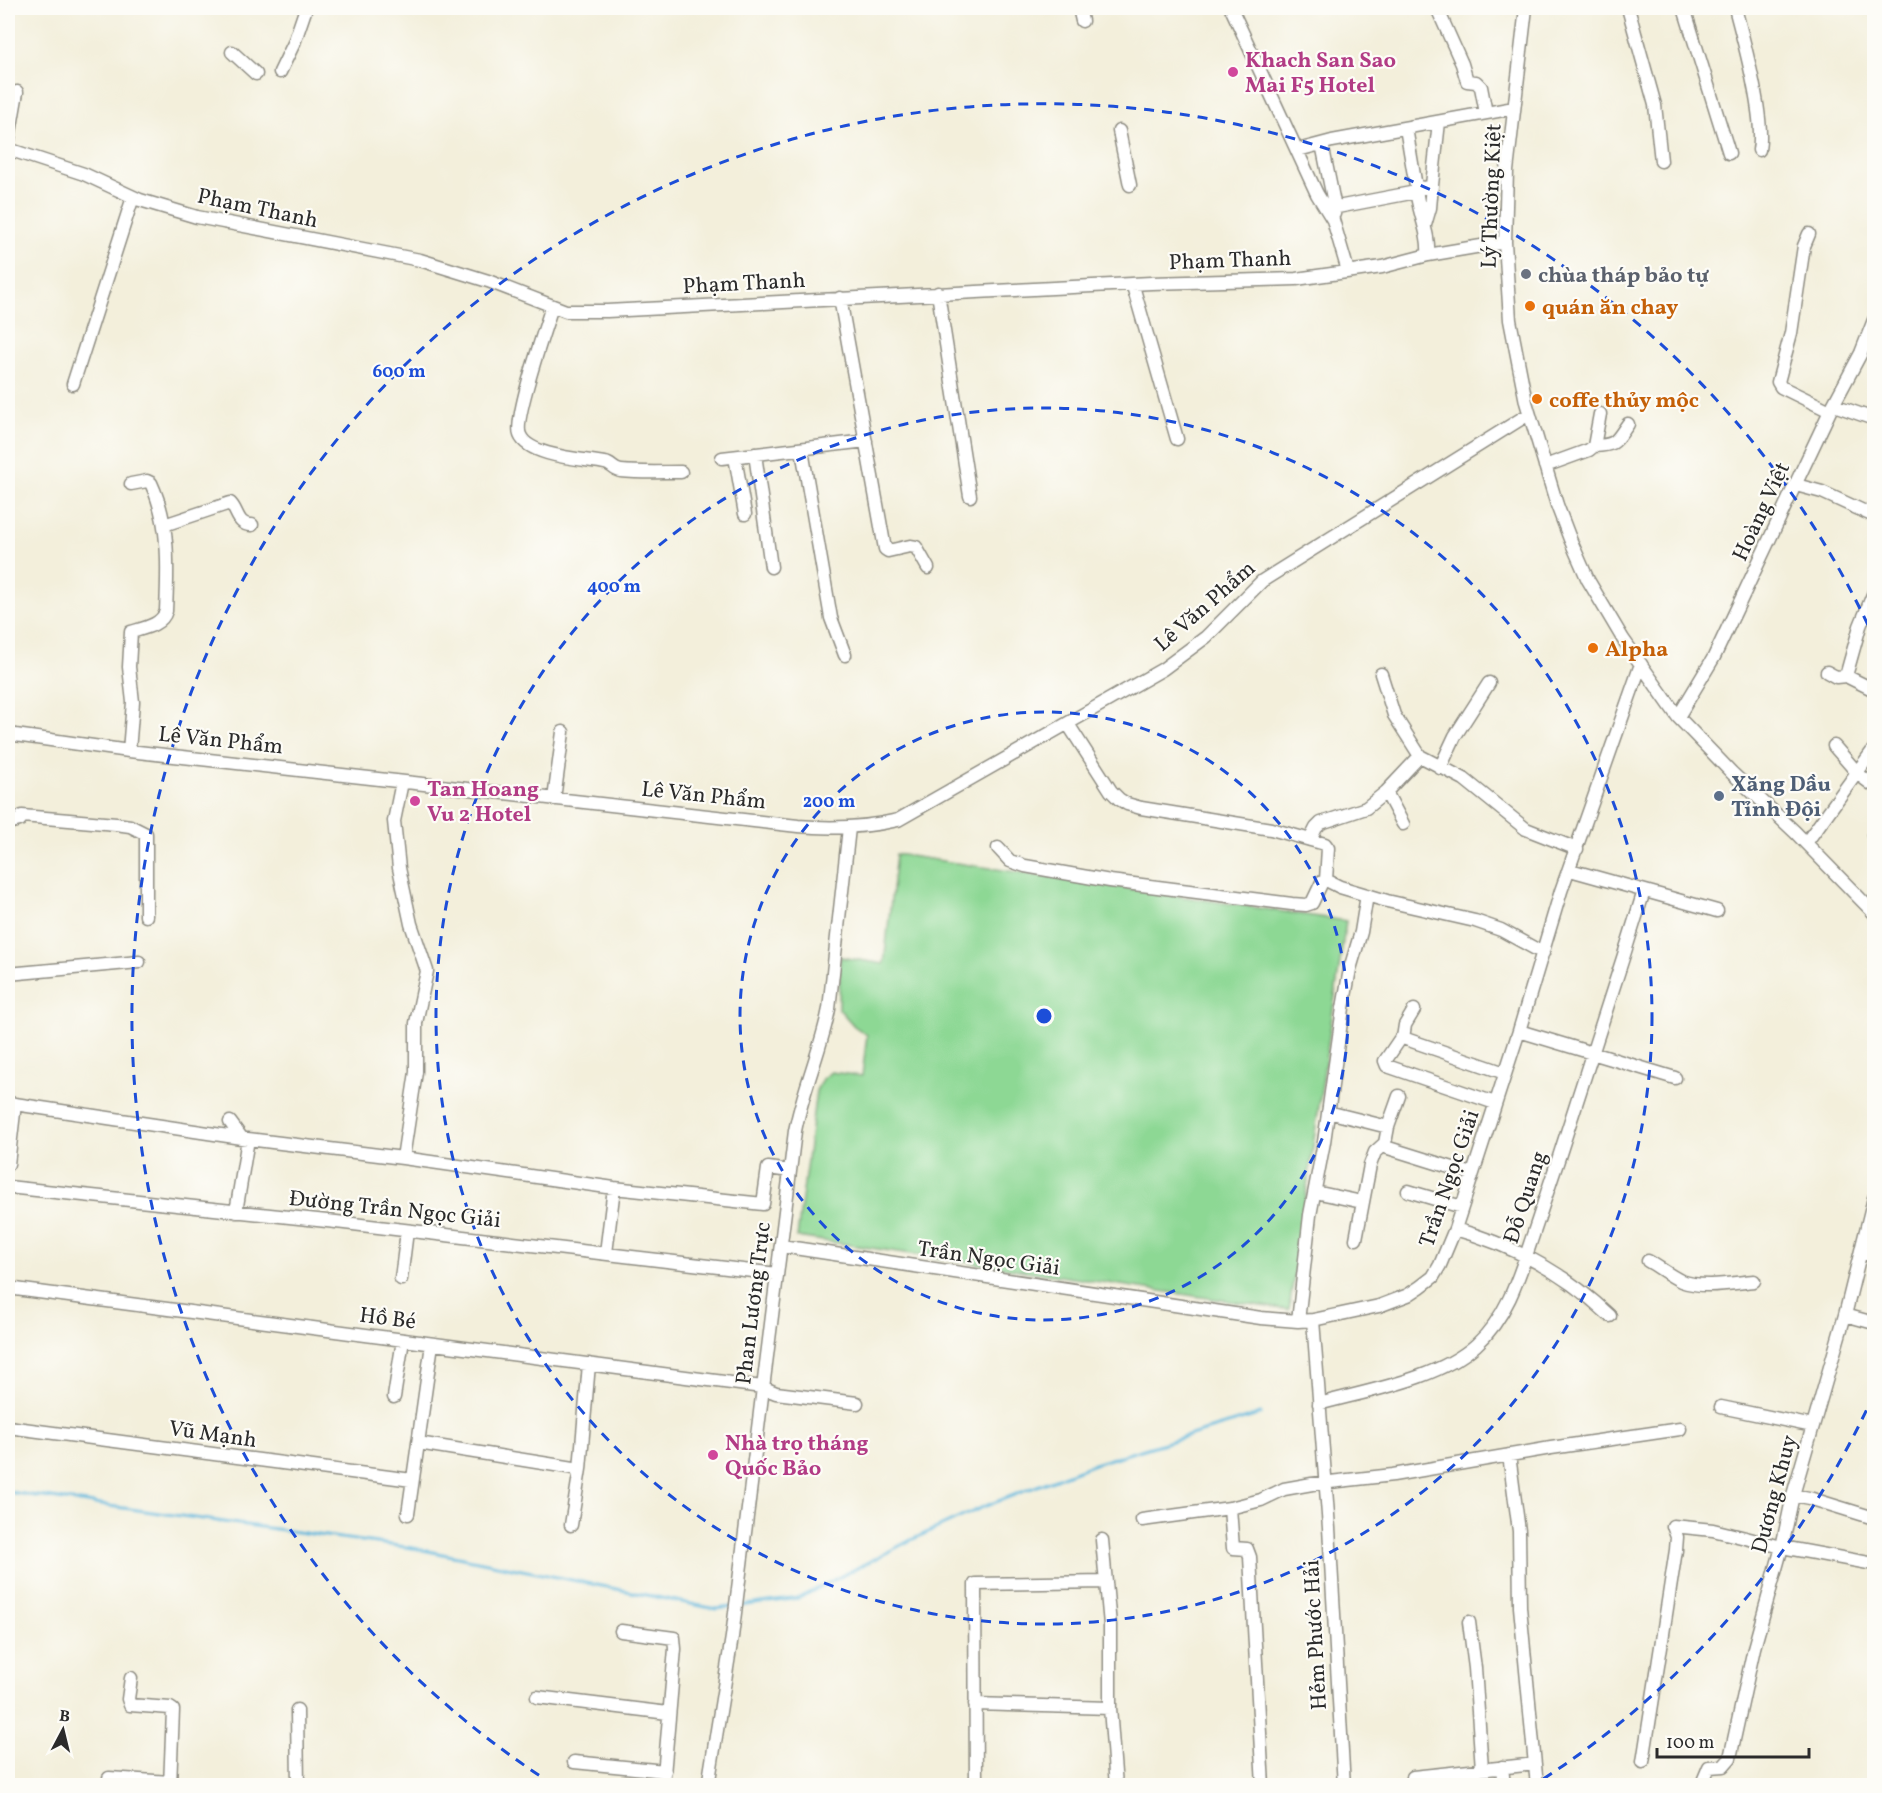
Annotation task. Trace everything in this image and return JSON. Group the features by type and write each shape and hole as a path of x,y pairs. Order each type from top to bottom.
{"street":[{"path":"280,72 294,43 306,8"},
{"path":"1079,8 1082,21"},
{"path":"1231,8 1317,194 1332,212"},
{"path":"1437,8 1462,64 1467,81 1476,82 1481,87 1486,113"},
{"name":"Lý Thường Kiệt","path":"1526,8 1507,171 1505,242 1510,320 1529,414 1570,539 1588,580 1623,639 1678,717 1875,913"},
{"path":"1628,8 1655,105 1661,161"},
{"path":"1684,8 1728,153"},
{"path":"1735,8 1757,115 1759,150"},
{"path":"232,52 256,74"},
{"path":"8,144 17,93"},
{"path":"1298,150 1514,108"},
{"path":"1425,225 1430,208 1439,122"},
{"path":"1406,128 1421,217 1425,225 1429,247 1428,255"},
{"path":"1119,131 1130,185"},
{"path":"1323,144 1332,212 1348,271"},
{"name":"Phạm Thanh","path":"8,149 84,174 133,197 197,217 420,260 488,281 566,311 1296,279 1382,267 1428,255 1505,242"},
{"path":"1332,212 1432,186"},
{"path":"73,384 133,197"},
{"path":"1809,234 1804,246 1791,333 1778,382 1781,387 1832,408 1875,419"},
{"path":"1133,286 1177,439"},
{"path":"938,294 970,495"},
{"path":"840,298 885,549 888,551 910,546 916,547 928,568"},
{"path":"552,306 525,393 519,427 521,437 531,446 552,454 607,463 616,470 681,472"},
{"name":"Hoàng Việt","path":"1678,717 1714,657 1875,320"},
{"name":"Lê Văn Phẩm","path":"8,734 402,782 798,826 849,828 898,820 1173,662 1206,637 1262,581 1529,414"},
{"path":"1594,446 1600,414"},
{"path":"1545,466 1589,450 1594,446 1614,443 1628,424"},
{"path":"745,514 728,458 866,441"},
{"path":"802,450 830,610 845,655"},
{"path":"755,454 771,567"},
{"path":"129,750 133,702 129,667 131,633 164,618 168,553 164,525 151,483 147,481 131,484"},
{"path":"1796,485 1822,492 1875,516"},
{"path":"164,525 230,503 242,523 252,525"},
{"path":"1846,676 1858,631 1875,592"},
{"name":"Trần Ngọc Giải","path":"781,1246 1261,1318 1298,1321 1379,1306 1408,1295 1420,1287 1433,1277 1455,1229 1519,1031 1561,891 1641,664"},
{"path":"1827,672 1836,677 1846,676 1875,690"},
{"path":"1381,674 1394,715 1420,756 1472,785 1526,829 1577,849"},
{"path":"1440,768 1455,736 1489,683"},
{"path":"1068,724 1111,791 1127,804 1271,829 1327,846 1326,880"},
{"path":"554,799 563,732"},
{"path":"1834,746 1854,770 1875,786"},
{"path":"1806,843 1875,749"},
{"path":"1310,840 1321,823 1366,808 1386,792 1420,756"},
{"path":"402,782 394,820 399,868 411,924 427,971 416,1023 416,1072 403,1158"},
{"path":"1386,792 1403,824"},
{"path":"16,820 116,824 130,826 146,834 146,916"},
{"name":"Phan Lương Trực","path":"708,1785 740,1578 790,1171 800,1104 824,1035 829,1009 849,828"},
{"path":"998,848 1010,861 1025,866 1110,881 1292,904 1312,903 1322,882 1326,880"},
{"path":"1570,870 1717,911"},
{"path":"1326,880 1340,887 1387,901 1475,921 1501,930 1543,953"},
{"name":"Đỗ Quang","path":"1319,1404 1442,1368 1477,1345 1502,1315 1520,1276 1644,891"},
{"path":"1298,1321 1310,1215 1343,1008 1350,969 1361,932 1366,895"},
{"path":"8,974 139,962"},
{"path":"1414,1010 1405,1025 1403,1038 1385,1061 1387,1066 1495,1103"},
{"path":"1519,1031 1675,1078"},
{"path":"1403,1038 1505,1073"},
{"path":"1356,1239 1372,1158 1385,1143 1399,1096"},
{"path":"8,1164 11,1103 245,1138 614,1188 763,1204 768,1168 790,1171"},
{"path":"1328,1112 1388,1127"},
{"path":"230,1122 245,1138 237,1212"},
{"path":"1382,1146 1472,1174"},
{"name":"Đường Trần Ngọc Giải","path":"8,1187 777,1274"},
{"path":"606,1253 614,1188"},
{"path":"1315,1191 1362,1202"},
{"path":"1408,1191 1462,1207"},
{"name":"Dương Khuy","path":"1701,1785 1709,1767 1723,1766 1730,1758 1754,1648 1782,1547 1793,1495 1845,1315 1875,1198"},
{"path":"1455,1229 1526,1255 1544,1265 1584,1293 1610,1316"},
{"path":"401,1279 407,1231"},
{"path":"1862,1252 1875,1256"},
{"path":"1648,1261 1682,1281 1711,1285 1754,1281"},
{"name":"Hồ Bé","path":"8,1288 762,1387 776,1393 857,1402"},
{"path":"1845,1315 1875,1323"},
{"name":"Hẻm Phước Hải","path":"1313,1320 1344,1785"},
{"path":"394,1397 403,1340"},
{"path":"408,1514 432,1344"},
{"path":"571,1525 580,1469 589,1364"},
{"path":"1721,1407 1813,1426"},
{"name":"Vũ Mạnh","path":"8,1427 412,1480"},
{"path":"1142,1520 1230,1508 1261,1500 1284,1489 1325,1482 1393,1475 1680,1429"},
{"path":"418,1443 580,1469"},
{"path":"1509,1455 1519,1532 1520,1607 1537,1785"},
{"path":"1793,1495 1875,1518"},
{"path":"1230,1508 1233,1548 1247,1548 1250,1557 1263,1785"},
{"path":"1643,1762 1676,1550 1677,1537 1673,1526 1713,1530 1782,1547 1875,1564"},
{"path":"1102,1540 1110,1625 1110,1708 1116,1785"},
{"path":"976,1785 975,1584 1106,1582"},
{"path":"1469,1622 1475,1668 1482,1769"},
{"path":"621,1631 674,1638 675,1649 663,1785"},
{"path":"109,1778 170,1784 173,1710 130,1705 128,1699 131,1677"},
{"path":"537,1697 668,1713"},
{"path":"975,1704 1110,1708"},
{"path":"297,1710 298,1785"},
{"path":"574,1762 665,1771"},
{"path":"1413,1776 1443,1775 1534,1764"},
{"path":"1502,1767 1504,1785"}],"green space":[{"path":"896,854 1346,921 1289,1310 797,1237 816,1091 822,1079 831,1072 862,1076 867,1035 854,1026 839,1009 840,957 884,964"}],"waterway":[{"path":"739,1606 799,1598 911,1540 983,1507 1094,1464 1261,1414"},
{"path":"8,1492 413,1548 716,1609 732,1607"}],"place":[{"name":"Khach San Sao Mai F5 Hotel","path":"1233,72"},
{"name":"chùa tháp bảo tự","path":"1526,274"},
{"name":"quán ăn chay","path":"1530,306"},
{"name":"coffe thủy mộc","path":"1537,399"},
{"name":"Alpha","path":"1593,648"},
{"name":"Xăng Dầu Tỉnh Đội","path":"1719,796"},
{"name":"Tan Hoang Vu 2 Hotel","path":"415,801"},
{"name":"Nhà trọ tháng Quốc Bảo","path":"713,1455"}]}
